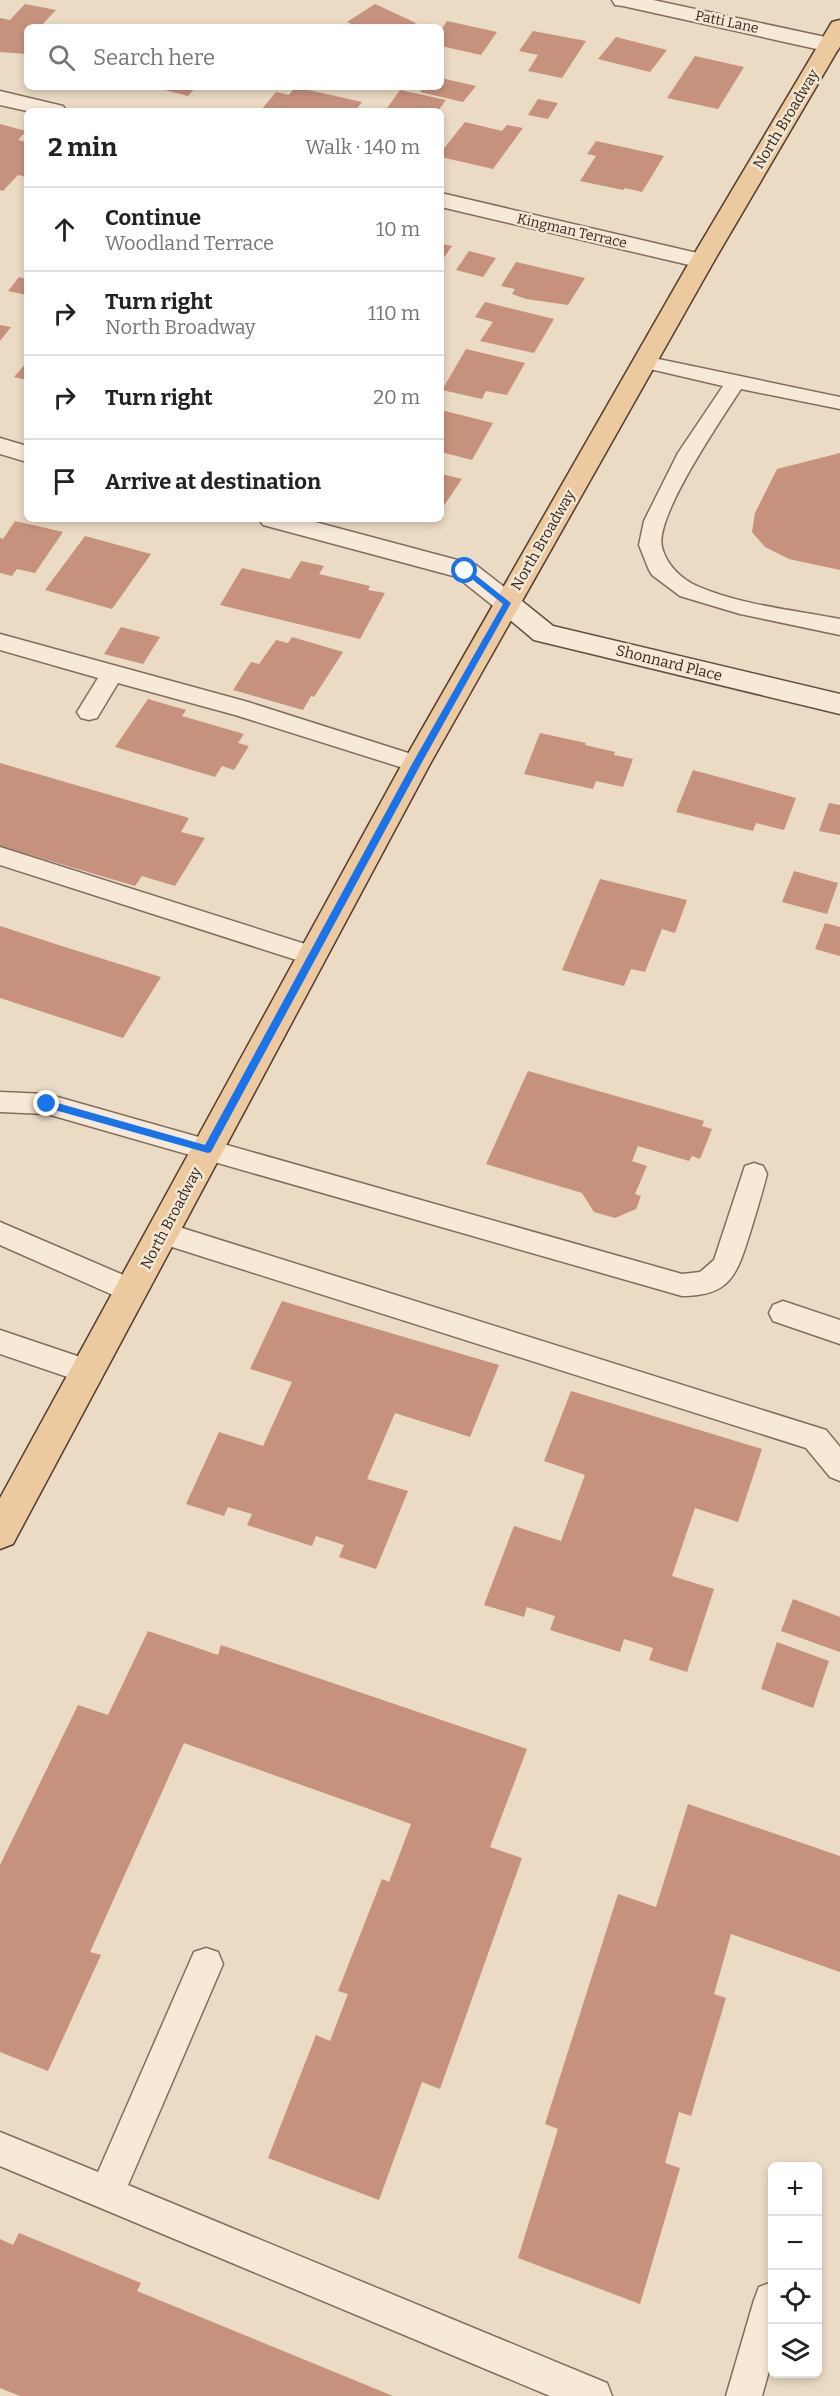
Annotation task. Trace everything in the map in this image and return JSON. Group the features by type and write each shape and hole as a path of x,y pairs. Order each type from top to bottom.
{"main road":[{"name":"North Broadway","path":"0,1533 416,764 702,261 835,36"}],"street":[{"name":"Patti Lane","path":"623,0 835,36"},
{"path":"0,98 42,108"},
{"name":"Kingman Terrace","path":"444,201 702,261"},
{"path":"0,447 24,453"},
{"name":"Shonnard Place","path":"283,522 465,571 544,633 840,704"}],"lane":[{"path":"644,362 840,403"},
{"path":"736,381 689,453 655,521 651,545 660,570 688,591 740,607 840,627"},
{"path":"0,642 240,708 416,764"},
{"path":"89,712 112,674"},
{"path":"0,856 312,956"},
{"path":"0,1102 47,1104 681,1286 702,1285 716,1277 726,1266 754,1174"},
{"path":"0,1233 132,1291"},
{"path":"163,1233 816,1439 840,1468"},
{"path":"783,1313 840,1332"},
{"path":"0,1342 88,1372"},
{"path":"106,2193 206,1964"},
{"path":"0,2149 594,2396"},
{"path":"744,2396 768,2314"}],"building":[{"path":"25,4 56,10 43,24 24,24 24,54 0,52 0,18 10,20"},
{"path":"375,4 416,23 351,24 347,22"},
{"path":"447,21 497,32 481,55 444,47 444,26"},
{"path":"533,31 586,41 562,78 528,71 538,55 519,51"},
{"path":"616,37 667,50 650,72 598,59"},
{"path":"695,56 744,67 718,109 667,98"},
{"path":"444,79 476,86 463,102 420,92 422,90 444,90"},
{"path":"165,90 193,90 188,96"},
{"path":"293,90 308,90 362,102 357,108 263,108 276,92 289,95"},
{"path":"400,90 446,100 440,108 387,108"},
{"path":"538,99 558,103 548,119 528,115"},
{"path":"465,122 502,131 507,125 523,128 493,169 444,158 444,148"},
{"path":"0,124 24,130 18,140 24,141 24,176 18,175 3,191 0,190"},
{"path":"596,141 664,156 642,192 580,181 596,156 587,154"},
{"path":"444,245 452,246 444,258"},
{"path":"469,251 496,258 483,277 456,270"},
{"path":"516,262 585,278 568,305 526,299 512,294 515,289 501,286"},
{"path":"19,277 24,278 24,294 8,291"},
{"path":"485,302 554,319 534,353 480,341 493,322 475,317"},
{"path":"0,325 11,327 0,341"},
{"path":"466,349 525,363 507,395 486,391 482,399 444,390 444,387"},
{"path":"24,365 24,379 14,377"},
{"path":"444,411 493,423 472,460 444,453"},
{"path":"840,453 840,570 789,559 765,547 752,532 755,513 777,469"},
{"path":"444,475 462,479 444,506"},
{"path":"15,521 63,532 35,573 17,569 12,576 0,573 0,538 3,539"},
{"path":"85,536 151,554 112,609 45,590"},
{"path":"301,561 324,566 319,574 370,586 368,590 385,593 360,639 220,605 242,568 290,579"},
{"path":"121,627 160,637 143,664 104,654"},
{"path":"292,637 343,652 303,710 233,690 251,662 259,664 276,640 288,643"},
{"path":"148,699 186,710 182,716 244,734 238,743 249,746 234,770 222,766 215,777 115,747"},
{"path":"540,733 586,743 585,745 615,752 614,755 633,759 623,787 596,781 593,789 524,774"},
{"path":"0,763 189,818 181,832 205,838 175,886 142,876 135,886 0,846"},
{"path":"693,770 796,798 784,830 756,823 753,831 676,812"},
{"path":"829,803 840,805 840,835 819,831"},
{"path":"794,871 838,883 827,914 782,902"},
{"path":"600,879 687,900 675,933 662,929 645,972 631,969 624,986 562,970"},
{"path":"825,923 840,927 840,956 815,949"},
{"path":"0,926 161,977 123,1038 0,998"},
{"path":"528,1071 704,1121 702,1126 712,1129 700,1159 692,1156 689,1161 638,1146 632,1161 647,1166 635,1194 641,1196 636,1209 615,1218 594,1212 582,1193 486,1164"},
{"path":"282,1301 499,1365 470,1437 395,1413 367,1479 408,1491 376,1569 339,1557 344,1545 316,1536 312,1546 247,1525 252,1514 228,1507 224,1516 186,1504 219,1432 263,1446 292,1382 250,1369"},
{"path":"571,1391 762,1449 738,1522 695,1508 672,1576 714,1589 687,1672 649,1660 653,1648 624,1639 620,1652 550,1630 555,1616 527,1607 524,1617 484,1605 514,1526 561,1541 585,1475 544,1461"},
{"path":"793,1599 840,1617 840,1652 781,1631"},
{"path":"148,1631 218,1655 221,1645 527,1749 490,1847 522,1858 440,2089 422,2082 379,2200 268,2158 316,2035 330,2041 348,1994 338,1991 382,1879 389,1882 411,1824 184,1743 90,1952 101,1955 48,2071 0,2052 0,1865 78,1705 108,1715"},
{"path":"777,1642 829,1661 813,1708 761,1689"},
{"path":"688,1804 840,1856 840,1972 731,1934 714,1994 726,1998 691,2116 679,2112 665,2163 680,2168 640,2304 518,2258 558,2129 545,2124 618,1894 656,1907"},
{"path":"19,2233 141,2283 137,2291 393,2396 20,2396 0,2388 0,2239 13,2245"}],"route":[{"path":"47,1104 208,1150 416,764 507,603 465,571"}]}
